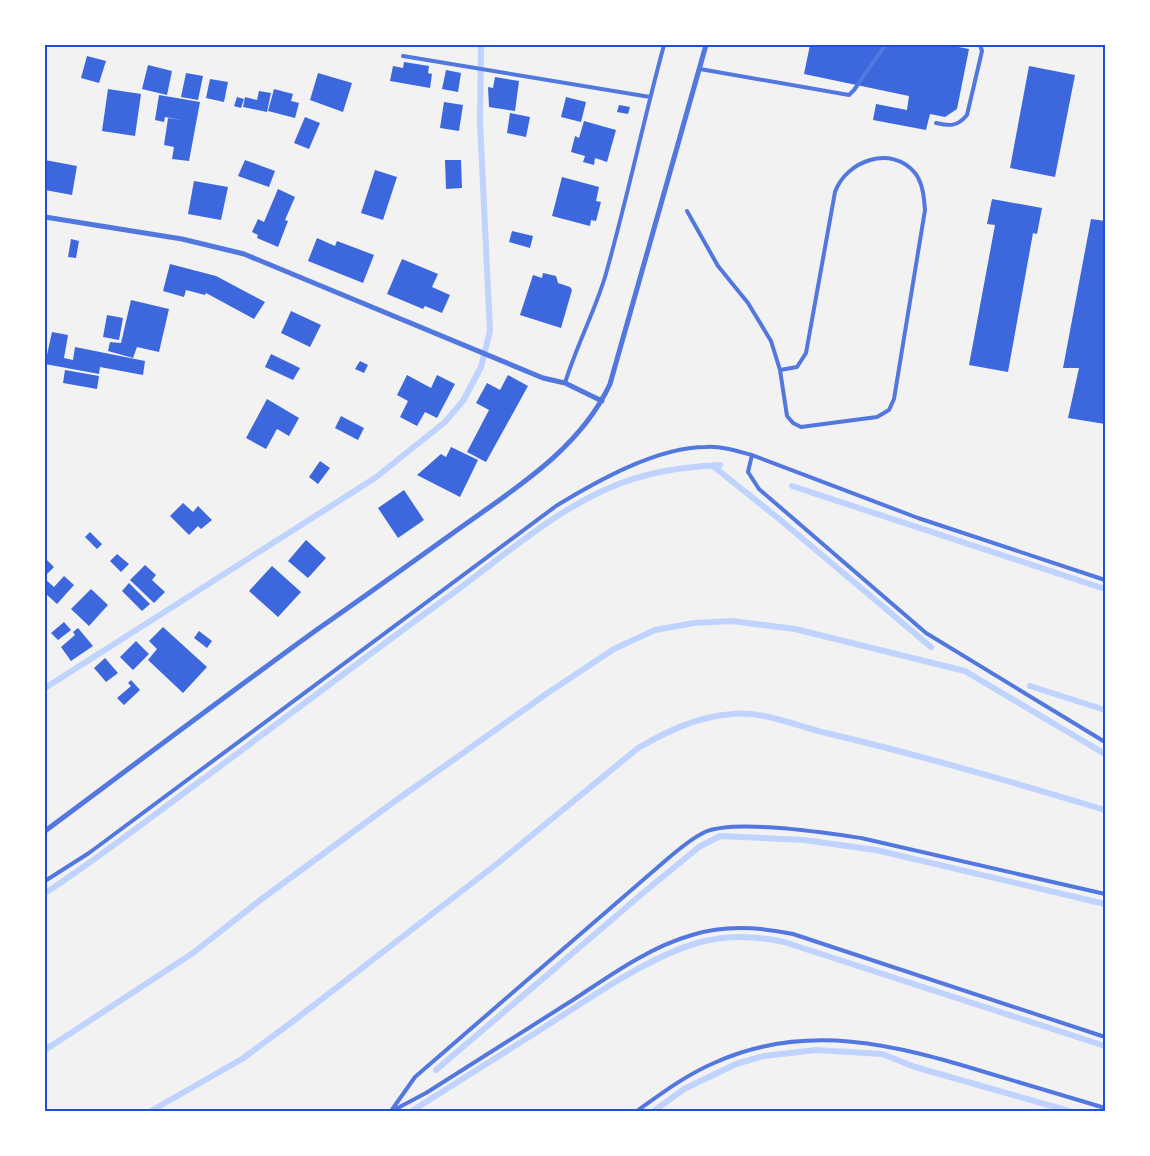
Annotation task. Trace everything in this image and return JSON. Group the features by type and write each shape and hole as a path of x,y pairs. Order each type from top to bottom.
{"street":[{"path":"45,831 289,650 520,485 564,448 585,426 602,401 610,384 706,45"},
{"path":"45,216 182,239 244,254 498,360 543,378 565,383 602,401"}],"lane":[{"path":"565,383 572,361 590,323 605,276 664,45"},
{"path":"700,69 845,96 854,90 885,45"},
{"path":"936,123 951,126 962,121 967,115 982,51 980,45"},
{"path":"403,56 488,68 650,97"},
{"path":"687,211 718,266 755,313 771,341 780,370 787,416 797,426 881,416 891,406 925,210 919,181 908,167 886,158 869,160 848,171 838,184 806,353 798,367 780,370"},
{"path":"45,881 89,853 563,501 604,478 681,450 708,446 752,455 918,518 1105,580"},
{"path":"752,455 748,472 759,489 926,633 1105,742"},
{"path":"391,1111 415,1077 665,861 692,840 716,828 755,827 823,832 1105,894"},
{"path":"391,1111 426,1093 621,969 660,947 692,934 725,929 759,929 793,934 1105,1037"},
{"path":"637,1111 693,1073 732,1056 765,1046 790,1042 832,1040 866,1042 910,1051 1105,1108"}],"building":[{"path":"810,45 948,45 969,49 957,109 945,117 930,114 926,130 873,120 876,104 907,110 909,96 804,74"},
{"path":"87,56 106,61 99,83 81,78"},
{"path":"404,62 429,66 428,73 432,74 430,88 390,81 393,66 403,68"},
{"path":"148,65 172,71 167,95 142,89"},
{"path":"1029,66 1075,75 1055,177 1010,168"},
{"path":"446,70 461,73 458,92 442,89"},
{"path":"186,73 203,76 198,100 181,97"},
{"path":"318,73 352,83 343,112 310,100"},
{"path":"495,77 519,81 515,111 489,107 488,87 493,88"},
{"path":"210,79 228,82 224,102 206,98"},
{"path":"108,89 141,94 135,136 102,131"},
{"path":"274,89 293,94 291,101 299,103 295,118 268,111"},
{"path":"259,91 271,93 267,112 243,107 245,97 257,100"},
{"path":"159,95 200,102 189,161 172,159 174,147 164,145 168,118 182,120 165,117 164,122 155,120"},
{"path":"237,97 244,99 241,108 234,106"},
{"path":"566,97 586,102 581,122 561,117"},
{"path":"444,102 463,105 459,131 440,128"},
{"path":"619,105 630,107 628,114 617,112"},
{"path":"510,113 530,117 526,137 507,133"},
{"path":"305,117 320,123 309,149 294,143"},
{"path":"584,121 616,130 607,162 595,158 594,165 583,162 585,156 571,152 575,136 579,138"},
{"path":"45,160 77,166 72,195 45,190"},
{"path":"245,160 275,171 269,187 238,176"},
{"path":"445,160 461,160 462,188 446,189"},
{"path":"375,170 397,177 383,220 361,213"},
{"path":"562,177 599,187 596,201 601,202 596,221 591,220 590,226 552,216"},
{"path":"194,181 228,187 221,220 188,214"},
{"path":"278,189 295,197 285,220 288,221 278,247 257,238 258,235 252,232 258,219 264,222"},
{"path":"992,199 1042,208 1037,234 1033,233 1008,372 969,365 995,225 987,224"},
{"path":"1091,219 1105,221 1105,424 1068,418 1079,368 1063,368"},
{"path":"512,231 533,236 530,248 509,242"},
{"path":"317,238 335,246 337,241 374,255 363,283 308,261"},
{"path":"71,239 79,241 76,258 68,257"},
{"path":"402,259 438,274 432,287 450,295 442,313 425,306 423,309 387,294"},
{"path":"170,264 216,276 265,302 254,319 206,293 205,295 186,290 184,297 163,291"},
{"path":"543,273 556,276 558,283 570,287 572,290 561,328 520,315 533,275 542,278"},
{"path":"131,300 169,309 159,352 137,347 133,358 108,351 110,342 121,343"},
{"path":"291,311 321,325 310,347 281,333"},
{"path":"107,315 123,318 119,340 103,337"},
{"path":"52,332 68,335 64,358 73,360 75,347 145,361 143,375 100,367 99,374 45,364"},
{"path":"271,354 300,368 293,380 265,367"},
{"path":"360,361 368,365 364,373 355,369"},
{"path":"65,370 99,376 97,389 63,383"},
{"path":"407,375 431,388 437,375 455,384 437,418 425,412 417,426 400,417 408,401 397,395"},
{"path":"508,375 528,386 486,462 467,452 489,410 476,403 487,383 500,390"},
{"path":"267,399 299,418 289,436 277,429 266,449 246,438"},
{"path":"341,416 364,428 358,440 335,428"},
{"path":"451,447 478,460 460,497 417,475 441,454 446,457"},
{"path":"320,461 330,468 318,484 309,477"},
{"path":"404,490 424,520 398,538 378,508"},
{"path":"183,503 193,512 198,506 212,520 201,529 198,526 189,535 170,516"},
{"path":"90,532 102,544 97,549 85,537"},
{"path":"306,540 326,558 308,578 288,561"},
{"path":"117,554 129,564 121,572 110,561"},
{"path":"45,558 54,567 45,576"},
{"path":"145,565 156,575 152,580 165,592 154,603 130,580"},
{"path":"272,566 301,592 278,617 249,591"},
{"path":"64,576 74,585 57,604 45,593 45,579 54,587"},
{"path":"129,583 150,604 142,611 122,591"},
{"path":"91,589 108,605 89,626 71,609"},
{"path":"64,622 71,630 58,640 51,633"},
{"path":"163,627 207,667 183,693 148,660 157,649 149,641"},
{"path":"78,628 93,646 71,661 61,647 75,635 73,632"},
{"path":"199,631 212,641 207,648 194,638"},
{"path":"136,641 149,654 133,670 120,657"},
{"path":"105,658 118,673 106,682 94,668"},
{"path":"131,680 140,690 124,705 117,698 131,686 128,683"}],"waterway":[{"path":"45,688 375,478 445,422 463,401 481,367 490,331 480,122 481,45"},
{"path":"45,893 115,844 524,539 566,511 609,488 636,478 678,469 720,465"},
{"path":"713,466 778,518 931,647"},
{"path":"792,486 1105,589"},
{"path":"45,1050 193,953 259,901 391,804 549,692 614,649 655,630 694,623 731,621 795,629 965,671 1105,754"},
{"path":"1030,686 1105,710"},
{"path":"151,1111 242,1059 296,1019 498,863 638,748 672,730 695,721 733,714 768,717 966,769 1105,810"},
{"path":"436,1070 643,893 699,847 720,836 804,840 876,850 1105,904"},
{"path":"412,1111 627,975 664,955 701,942 721,938 763,938 784,942 1105,1046"},
{"path":"654,1111 684,1089 736,1064 764,1056 816,1050 882,1054 915,1067 1069,1111"}]}
